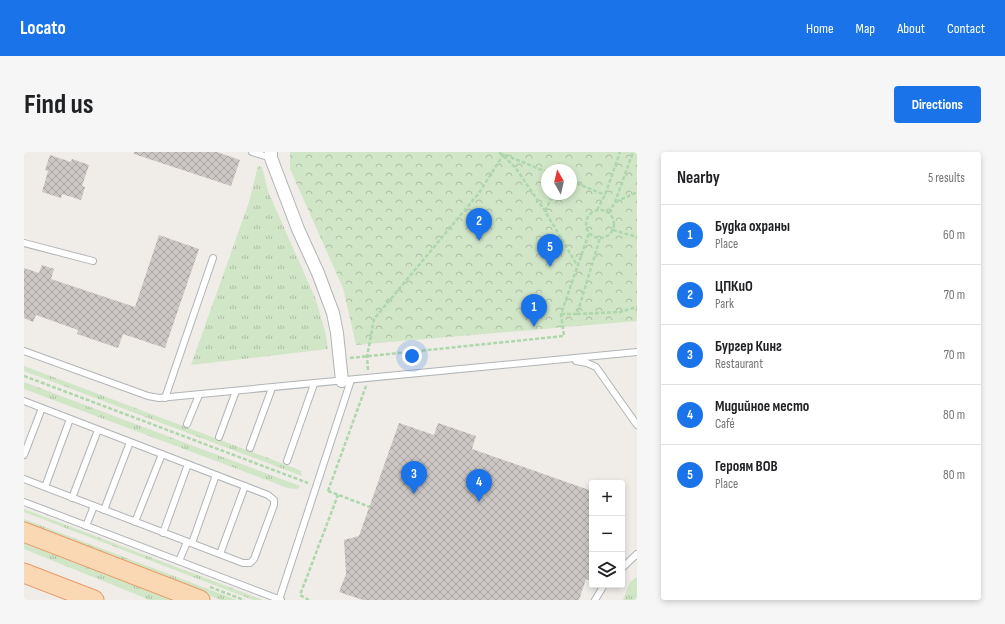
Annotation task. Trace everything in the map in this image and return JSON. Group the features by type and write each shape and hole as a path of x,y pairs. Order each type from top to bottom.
{"main road":[{"path":"24,532 200,600"},
{"path":"24,573 94,600"}],"street":[{"path":"271,155 298,229 318,273 333,313 340,360 347,381"}],"lane":[{"path":"252,152 271,155"},
{"path":"24,243 93,261"},
{"path":"165,398 213,258"},
{"path":"24,351 148,396 165,398 637,352"},
{"path":"570,359 596,367 637,425"},
{"path":"24,502 280,600 347,381"},
{"path":"287,461 314,384"},
{"path":"250,448 272,388"},
{"path":"219,437 236,391"},
{"path":"187,424 199,395"},
{"path":"24,401 271,496 274,500 274,505 254,559 250,563 243,563 24,479"},
{"path":"24,455 42,408"},
{"path":"45,487 70,419"},
{"path":"72,498 98,430"},
{"path":"104,510 130,442"},
{"path":"135,522 162,454"},
{"path":"163,533 188,464"},
{"path":"179,561 189,542 216,475"},
{"path":"220,554 245,486"},
{"path":"86,526 94,506"},
{"path":"625,565 637,554"},
{"path":"595,600 602,588"}],"path":[{"path":"499,152 541,169"},
{"path":"598,210 605,195 620,152"},
{"path":"609,213 615,202 633,152"},
{"path":"504,153 545,211 577,265"},
{"path":"367,357 374,319 479,193 504,153"},
{"path":"577,183 605,195"},
{"path":"615,202 637,192"},
{"path":"545,211 550,200"},
{"path":"598,210 604,210 609,213 613,218 614,224 612,230 606,237 595,237 589,233 586,228 586,220 591,213 598,210"},
{"path":"612,230 637,237"},
{"path":"340,360 564,336 561,314 589,233"},
{"path":"577,314 600,238"},
{"path":"561,314 620,312 637,306"},
{"path":"24,376 370,507"},
{"path":"328,491 369,378"},
{"path":"309,600 300,596 338,495"}],"green space":[{"path":"290,152 637,152 637,321 356,345 343,288 290,169"},
{"path":"258,166 262,167 268,191 316,300 326,335 328,349 191,365 249,202"},
{"path":"24,366 297,469 301,471 302,476 24,371"},
{"path":"24,382 300,486 297,489 288,488 24,389"},
{"path":"24,509 263,600 253,600 24,512"},
{"path":"24,519 237,600 221,600 24,526"},
{"path":"24,541 177,600 150,600 24,549"},
{"path":"637,577 637,600 623,600 630,582"}],"building":[{"path":"134,152 217,152 240,160 231,186 134,154"},
{"path":"50,155 71,162 72,159 89,165 82,186 85,187 81,200 62,194 61,198 42,192 48,171 45,170"},
{"path":"159,235 199,249 165,348 123,334 118,348 77,334 78,330 36,315 33,322 24,318 24,268 39,273 42,265 54,269 51,279 135,307"},
{"path":"399,423 434,435 438,423 476,436 472,449 589,490 589,580 586,579 579,600 363,600 339,592 346,574 344,540 359,536"}],"place":[{"name":"ЦПКиО","path":"479,241"},
{"name":"Героям ВОВ","path":"550,267"},
{"name":"Будка охраны","path":"534,327"},
{"name":"Бургер Кинг","path":"414,494"},
{"name":"Мидийное место","path":"479,502"}]}
